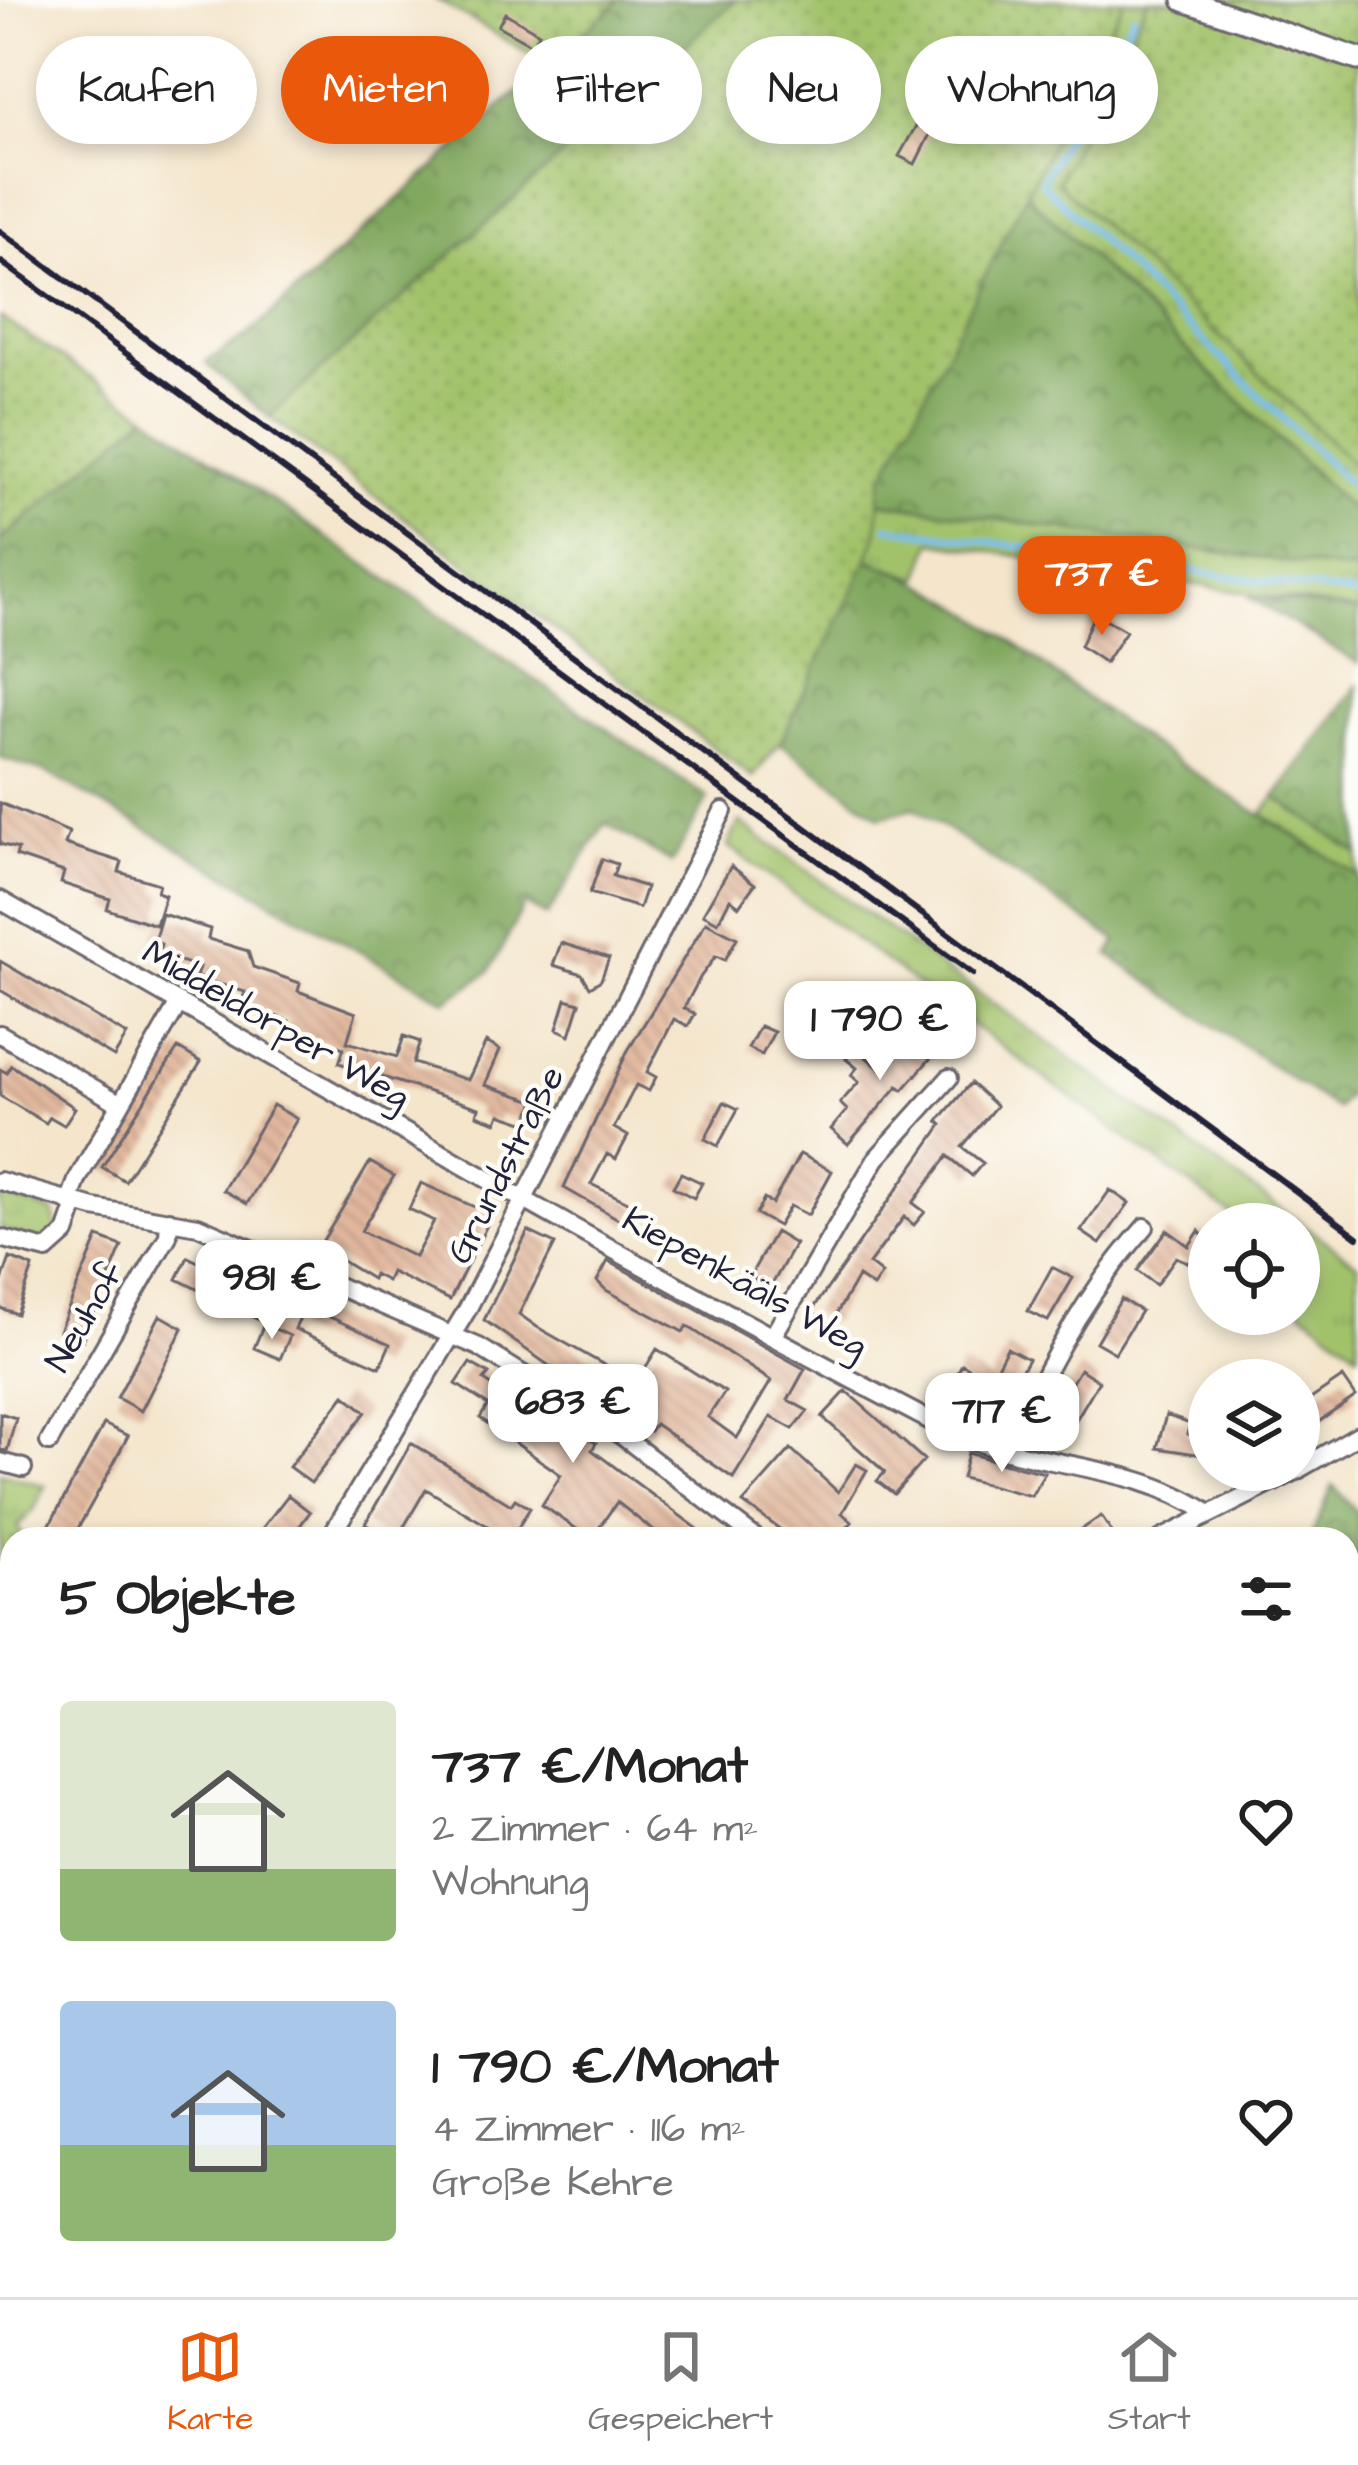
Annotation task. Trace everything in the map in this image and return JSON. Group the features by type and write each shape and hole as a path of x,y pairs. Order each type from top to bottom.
{"street":[{"path":"1184,0 1358,58"},
{"name":"Grundstraße","path":"336,1527 451,1336 723,811"},
{"name":"Middeldorper Weg","path":"0,900 380,1123 524,1196"},
{"path":"0,1238 46,1250 66,1232 73,1203 119,1103 179,1003"},
{"path":"0,1034 119,1103"},
{"path":"774,1334 876,1159 949,1078"},
{"path":"0,1181 73,1203 198,1226 479,1347 622,1436 741,1527"},
{"name":"Kiepenkääls Weg","path":"524,1196 949,1431 1159,1487 1208,1513"},
{"name":"Neuhof","path":"49,1442 168,1236 169,1220"},
{"path":"1011,1450 1069,1328 1106,1270 1145,1227"},
{"path":"1320,1457 1358,1435"},
{"path":"0,1462 23,1468"},
{"path":"1183,1527 1254,1491"}],"green space":[{"path":"437,0 619,0 580,36 513,36 513,44"},
{"path":"619,0 736,0 696,36 579,36"},
{"path":"736,0 1124,0 1106,36 905,36 905,144 1051,144 881,482 877,534 867,560 780,743 753,777 269,417 575,144 702,144 702,36 696,36"},
{"path":"1124,0 1148,0 1130,36 1105,36"},
{"path":"1148,0 1181,0 1358,60 1358,468 1057,182 1076,144 1158,144 1158,36 1130,36"},
{"path":"1186,0 1358,0 1358,57"},
{"path":"513,96 513,144 575,144 269,417 205,363 250,333 459,144 489,144 489,117"},
{"path":"1049,144 1077,144 1058,182 1358,468 1358,516 1024,192"},
{"path":"1024,192 1358,516 1358,572 879,502 881,482"},
{"path":"0,317 147,415 0,541"},
{"path":"147,415 708,798 672,863 605,823 547,916 525,904 489,972 446,1001 46,772 0,758 0,541"},
{"path":"879,502 1358,572 1358,611 932,542 919,578 867,560"},
{"path":"867,560 965,609 1142,738 1358,876 1358,1083 1336,1109 1109,955 1117,941 914,808 880,817 780,743"},
{"path":"1248,597 1358,611 1358,663"},
{"path":"1358,685 1358,854 1275,797"},
{"path":"1275,797 1358,854 1358,876 1262,814"},
{"path":"739,822 1273,1203 1215,1203 728,846"},
{"path":"0,1194 53,1212 58,1228 54,1236 37,1241 0,1229"},
{"path":"1320,1237 1358,1264 1358,1353 1320,1324"},
{"path":"0,1473 45,1486 34,1510 18,1527 0,1527"},
{"path":"1333,1485 1358,1514 1358,1527 1315,1527"}],"building":[{"path":"505,13 539,33 516,36 498,26"},
{"path":"906,144 925,144 915,164 899,156"},
{"path":"1095,613 1126,631 1105,663 1080,646"},
{"path":"0,803 69,832 65,844 122,862 119,872 159,884 157,892 165,895 156,925 107,909 110,899 61,883 64,872 16,856 18,849 0,844"},
{"path":"602,859 617,864 613,876 646,887 639,908 590,893"},
{"path":"731,866 755,884 739,906 730,899 718,922 703,914"},
{"path":"162,914 210,929 208,939 248,951 253,967 300,983 298,991 356,1013 347,1042 397,1057 404,1036 420,1042 413,1063 468,1080 486,1042 500,1050 485,1085 535,1101 527,1123 500,1114 497,1122 477,1115 479,1108 339,1063 344,1048 286,1030 289,1021 241,1004 245,992 196,977 199,967 158,954 161,944 154,941"},
{"path":"706,922 737,938 725,960 716,956 701,976 684,1008 695,1014 688,1026 674,1019 647,1072 656,1077 649,1091 636,1085 614,1128 628,1136 616,1159 607,1154 591,1184 638,1207 629,1225 564,1188 627,1052"},
{"path":"561,943 609,958 601,980 590,987 582,974 553,965"},
{"path":"0,961 127,1035 114,1057 0,990"},
{"path":"912,997 933,1015 915,1035 895,1016"},
{"path":"566,999 580,1003 570,1035 557,1029"},
{"path":"760,1026 774,1032 762,1055 748,1048"},
{"path":"910,1031 936,1052 903,1090 898,1086 848,1144 831,1129 847,1110 840,1103 859,1082 851,1075 857,1068 846,1059 856,1048 879,1068"},
{"path":"178,1048 201,1062 125,1181 102,1167"},
{"path":"11,1065 75,1108 64,1125 50,1117 46,1123 0,1096 0,1069 7,1073"},
{"path":"971,1083 996,1106 962,1147 983,1163 972,1176 948,1156 913,1203 925,1212 914,1225 904,1217 869,1264 882,1274 873,1287 858,1277 831,1323 811,1312 942,1125 938,1121"},
{"path":"724,1102 738,1109 718,1146 705,1139"},
{"path":"273,1105 297,1119 247,1204 223,1190"},
{"path":"800,1154 832,1171 808,1215 790,1206 778,1226 756,1214 764,1199 772,1204"},
{"path":"370,1162 394,1176 361,1231 415,1257 434,1221 409,1209 421,1183 492,1215 450,1300 391,1272 387,1281 374,1274 372,1279 319,1247"},
{"path":"681,1173 702,1183 694,1198 673,1187"},
{"path":"1110,1190 1129,1203 1100,1244 1081,1231"},
{"path":"1167,1230 1188,1245 1188,1262 1176,1257 1156,1285 1137,1271"},
{"path":"528,1231 555,1244 519,1314 537,1327 636,1383 657,1349 725,1392 708,1417 737,1438 771,1381 687,1326 683,1332 606,1290 597,1281 608,1261 805,1369 788,1400 808,1411 793,1429 771,1417 733,1478 655,1424 650,1431 568,1379 484,1320"},
{"path":"775,1232 795,1244 770,1288 750,1276"},
{"path":"98,1237 122,1246 83,1340 59,1331"},
{"path":"188,1257 272,1298 261,1321 177,1279"},
{"path":"10,1258 33,1267 17,1314 0,1308 0,1287"},
{"path":"1052,1267 1073,1278 1048,1321 1028,1311"},
{"path":"1121,1299 1141,1311 1115,1353 1096,1342"},
{"path":"305,1306 390,1344 380,1367 295,1329"},
{"path":"160,1315 183,1328 141,1411 117,1398"},
{"path":"264,1324 290,1336 280,1359 254,1348"},
{"path":"1007,1348 1028,1359 1003,1403 955,1377 962,1364 990,1380"},
{"path":"470,1363 489,1374 484,1380 534,1413 539,1407 596,1443 592,1450 695,1527 649,1527 617,1502 599,1527 574,1527 542,1505 561,1475 480,1418 488,1405 456,1384"},
{"path":"1080,1369 1099,1381 1074,1423 1054,1412"},
{"path":"1343,1377 1356,1396 1320,1421 1320,1393"},
{"path":"846,1391 924,1460 894,1494 877,1481 885,1472 822,1417"},
{"path":"345,1395 366,1412 311,1483 289,1467"},
{"path":"0,1413 16,1418 7,1451 0,1450"},
{"path":"1166,1415 1188,1423 1188,1453 1157,1448"},
{"path":"104,1424 128,1436 79,1527 48,1527"},
{"path":"411,1443 511,1505 515,1499 530,1508 518,1527 489,1527 426,1489 404,1527 365,1524"},
{"path":"791,1449 838,1492 856,1464 867,1470 842,1513 852,1522 847,1527 777,1527 743,1503"},
{"path":"968,1453 1045,1473 1031,1496 962,1478"},
{"path":"288,1495 310,1512 299,1527 263,1527"},
{"path":"1101,1516 1108,1527 1085,1527"}],"waterway":[{"path":"1134,15 1041,182 1358,492"},
{"path":"887,527 1358,595"}],"railway":[{"path":"0,231 1358,1237"},
{"path":"0,261 973,974"}]}
